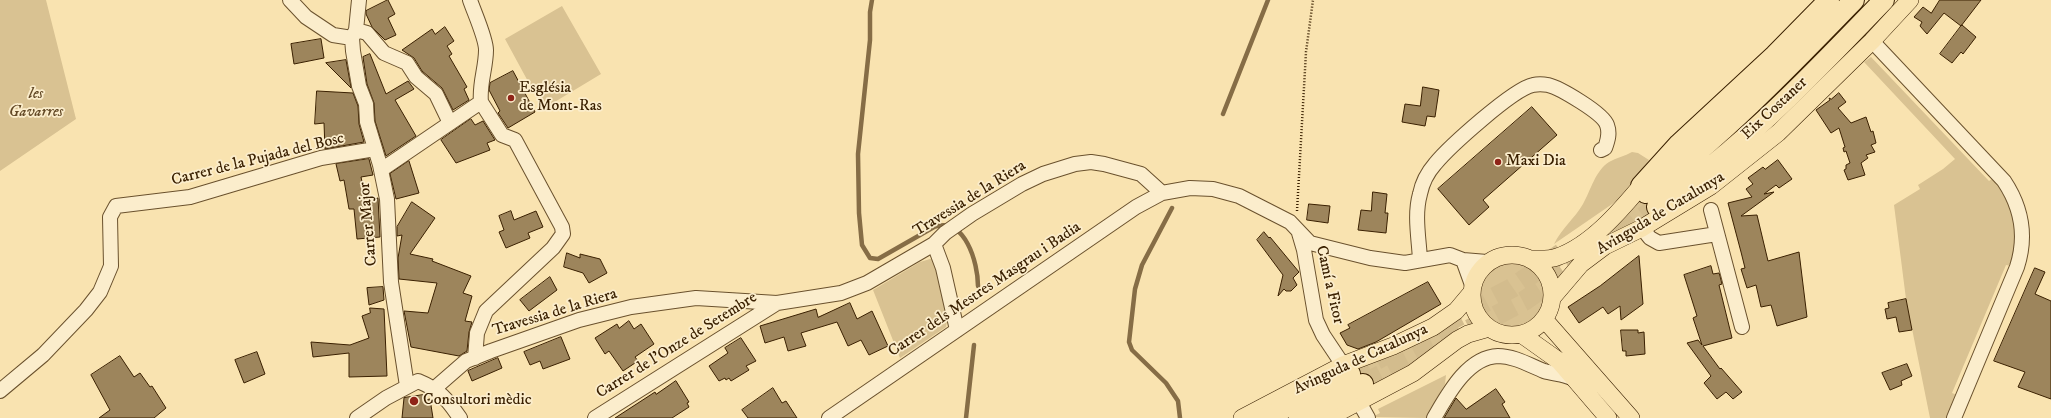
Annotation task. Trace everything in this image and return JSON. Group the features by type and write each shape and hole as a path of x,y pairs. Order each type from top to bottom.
{"highway":[{"path":"1648,195 1679,144 1769,60 1829,0"},
{"name":"Eix Costaner","path":"1648,195 1757,98 1854,0"},
{"name":"Eix Costaner","path":"1648,195 1690,185 1770,116 1884,0"},
{"path":"1266,418 1354,381"},
{"path":"1299,418 1354,381"}],"main road":[{"name":"Avinguda de Catalunya","path":"1552,298 1581,264 1605,246 1642,228 1711,186 1778,133 1872,41 1910,0"},
{"name":"Avinguda de Catalunya","path":"1530,259 1549,259 1557,257 1578,246 1600,230 1619,212 1648,195"},
{"path":"1508,255 1522,255 1530,259 1545,272 1551,284 1552,298 1550,309 1544,319 1534,329 1520,334 1507,335 1489,328 1483,323 1474,308 1472,288 1478,272 1487,262 1495,258 1508,255"},
{"name":"Avinguda de Catalunya","path":"1328,418 1354,381 1393,346 1433,327 1456,311 1472,288"},
{"path":"1544,319 1631,418"},
{"name":"Avinguda de Catalunya","path":"1242,418 1354,381 1413,373 1457,340 1468,334 1489,328"},
{"path":"1520,334 1559,361 1608,418"}],"street":[{"path":"290,0 306,17 332,35 367,33 384,53 407,63 416,77 436,94 450,123"},
{"name":"Carrer Major","path":"359,0 354,34 359,86 366,104 367,122 381,170 387,199 391,282 407,386"},
{"path":"470,0 486,48 485,69 480,89 481,102 502,135 515,140 562,227 563,234 553,248 486,311 477,333 475,358"},
{"path":"1872,41 2004,181 2017,203 2021,215 2023,242 2017,267 1954,418"},
{"path":"1420,260 1417,214 1419,195 1434,165 1445,152 1514,93 1534,85 1547,85 1560,91 1602,117 1607,124 1609,136 1605,148 1601,150"},
{"path":"381,170 481,102"},
{"name":"Carrer de la Pujada del Bosc","path":"0,391 43,354 86,310 100,292 111,266 110,217 116,206 190,197 321,158 375,149"},
{"name":"Travessia de la Riera","path":"436,388 466,361 579,320 631,307 696,298 777,303 841,293 867,283 934,244 945,233 1022,184 1043,174 1075,164 1091,162 1141,174 1162,193"},
{"path":"1162,193 1196,187 1219,190 1239,196 1290,222 1310,243 1370,258 1405,263 1450,255 1463,260 1487,262"},
{"name":"Carrer dels Mestres Masgrau i Badia","path":"829,418 1136,207 1162,193"},
{"path":"1711,210 1742,327"},
{"path":"1642,228 1650,238 1659,243 1718,234"},
{"name":"Camí a Fitor","path":"1299,231 1304,250 1316,320 1323,335 1354,381 1368,418"},
{"path":"934,244 943,268 957,330"},
{"path":"1463,260 1472,288"},
{"path":"745,300 745,323"},
{"name":"Carrer de l'Onze de Setembre","path":"595,418 777,303"},
{"path":"1434,418 1462,376 1475,366 1495,357 1517,360 1550,373 1574,379"},
{"path":"357,418 407,386 418,381 436,388 447,399 460,418"}],"path":[{"path":"1299,231 1296,217 1299,202 1306,52 1313,0"}],"green space":[{"name":"les Gavarres","path":"0,0 46,0 76,119 0,171"},
{"path":"562,6 601,74 543,109 505,39"},
{"path":"1871,57 1989,181 1993,178 2001,186 2013,208 2017,246 2011,266 2006,265 1952,393 1957,395 1947,418 1930,418 1906,299 1894,205 1920,189 1918,185 1943,169 1955,159 1864,62"},
{"path":"1632,152 1638,153 1649,160 1621,198 1554,244 1583,204 1600,170 1609,162"},
{"path":"1641,192 1658,214 1569,268 1564,260"},
{"path":"930,259 935,260 937,266 947,321 946,327 900,358 873,290 920,262"},
{"path":"1512,262 1525,265 1535,272 1542,282 1545,295 1542,308 1535,318 1525,325 1512,328 1499,325 1489,318 1482,308 1479,295 1482,282 1489,272 1499,265"},
{"path":"1456,323 1460,331 1418,362 1365,390 1352,367 1416,344"},
{"path":"1446,375 1445,384 1426,418 1372,417 1380,413 1378,409"}],"building":[{"path":"388,0 395,14 388,18 396,35 385,40 372,27 366,11"},
{"path":"1940,0 1981,0 1961,26 1944,13 1927,34 1920,26 1922,22 1914,17 1923,7 1931,13"},
{"path":"1962,25 1976,37 1963,54 1961,52 1952,63 1940,54"},
{"path":"445,27 454,41 447,46 452,54 449,56 467,87 464,89 469,100 453,110 442,88 422,71 414,58 402,50 432,29 435,34"},
{"path":"321,39 324,58 294,64 291,44"},
{"path":"370,54 386,94 408,81 414,89 395,100 416,136 386,156 375,121 374,103 367,84 363,57"},
{"path":"346,60 351,87 351,88 326,63"},
{"name":"Església de Mont-Ras","path":"513,71 535,112 508,128 498,113 500,111 489,90 490,83"},
{"path":"1423,87 1439,90 1435,117 1427,116 1425,126 1402,122 1405,104 1420,106"},
{"path":"317,91 353,93 358,106 359,124 364,142 325,149 324,123 315,124"},
{"path":"1839,93 1846,102 1838,108 1851,123 1866,117 1871,132 1873,131 1876,143 1871,145 1875,152 1866,155 1868,158 1861,163 1865,175 1848,180 1844,170 1846,169 1846,165 1850,163 1846,151 1844,152 1843,148 1845,147 1839,128 1831,133 1816,110 1830,100 1829,98 1831,99"},
{"name":"Maxi Dia","path":"1532,107 1557,135 1483,200 1489,207 1469,225 1438,189"},
{"path":"471,119 475,125 483,121 495,140 487,143 490,150 456,163 441,140"},
{"path":"369,159 373,175 361,177 366,200 378,198 380,237 357,239 354,209 349,209 344,180 340,181 336,164"},
{"path":"1778,160 1792,179 1779,188 1776,185 1764,194 1774,192 1741,216 1757,215 1768,261 1799,252 1807,317 1777,326 1771,305 1761,307 1756,285 1747,288 1741,269 1745,268 1728,203 1752,197 1746,189 1753,184 1748,178 1763,167 1765,169"},
{"path":"409,161 419,193 396,199 390,174"},
{"path":"1373,192 1387,194 1385,213 1388,213 1386,233 1358,230 1361,210 1371,211"},
{"path":"412,202 435,218 410,254 433,259 432,261 471,276 463,293 472,296 465,321 472,322 469,332 467,351 459,356 411,347 404,311 428,313 437,283 399,279 398,258 402,235 397,236 397,227"},
{"path":"1309,204 1330,206 1328,223 1307,220"},
{"path":"511,211 514,220 536,211 543,227 528,233 530,238 506,248 499,232 504,230 499,216"},
{"path":"1264,232 1269,238 1270,237 1299,272 1293,278 1297,285 1291,291 1286,291 1284,289 1278,296 1283,275 1257,240"},
{"path":"567,253 580,258 580,254 600,259 607,273 589,283 583,273 564,267"},
{"path":"1639,256 1643,304 1621,320 1620,306 1608,314 1603,307 1579,323 1568,307 1600,286"},
{"path":"1711,266 1713,274 1719,273 1720,276 1722,284 1719,285 1732,338 1703,346 1720,369 1721,368 1742,392 1733,399 1726,392 1717,399 1704,383 1711,376 1687,343 1698,340 1702,345 1693,318 1697,316 1684,275"},
{"path":"2035,268 2045,272 2035,294 2051,301 2051,399 2018,387 2025,372 1994,361"},
{"path":"550,277 557,290 529,311 520,300"},
{"path":"1428,282 1441,304 1376,342 1358,349 1347,345 1340,333 1350,328 1348,325"},
{"path":"383,287 384,300 369,305 367,288"},
{"path":"1906,299 1912,330 1899,332 1896,317 1887,319 1885,309 1889,308 1888,303"},
{"path":"850,303 857,319 872,311 888,346 869,355 861,340 848,346 837,322 801,333 806,346 788,351 784,337 765,343 760,326 816,309 818,317"},
{"path":"370,308 384,309 387,376 349,377 349,353 313,357 311,342 350,345 369,338 362,316 370,313"},
{"path":"629,321 634,329 641,324 654,344 635,357 638,361 623,371 609,351 605,354 595,338 617,324 619,328"},
{"path":"1621,330 1638,330 1638,333 1644,332 1645,354 1626,356 1626,351 1623,351"},
{"path":"561,337 570,359 543,369 540,361 530,365 524,352"},
{"path":"741,338 756,361 746,366 749,370 731,381 729,378 726,380 725,378 719,381 709,366 728,353 725,348"},
{"path":"257,352 265,374 244,383 235,360"},
{"path":"120,356 134,377 140,373 150,387 152,386 166,408 154,418 99,418 110,410 91,375"},
{"path":"498,358 502,368 472,381 468,371"},
{"path":"1907,364 1912,376 1901,381 1902,385 1890,390 1882,373"},
{"path":"676,381 689,402 687,403 689,407 672,418 615,418 655,392 656,394"},
{"path":"773,388 782,403 786,401 797,418 748,418 742,410"},
{"path":"1496,389 1505,402 1502,404 1510,418 1444,418 1456,398 1466,409"},
{"path":"423,395 425,400 430,399 433,418 402,418 404,398"}],"waterway":[{"path":"872,0 870,12 870,40 858,154 859,213 862,245 870,258 878,259 934,227 945,225 954,228 962,235 968,244 975,266 978,286"},
{"path":"1223,114 1268,0"},
{"path":"1172,208 1142,265 1135,289 1129,342 1132,350 1166,383 1178,401 1180,418"},
{"path":"966,418 974,345"}],"tunnel":[{"path":"1619,234 1657,207"},
{"path":"1442,325 1512,288 1563,252"},
{"path":"1363,384 1524,301 1582,261"},
{"path":"1350,374 1391,352"}],"place":[{"name":"Església de Mont-Ras","path":"511,98"},
{"name":"Maxi Dia","path":"1498,162"},
{"name":"Consultori mèdic","path":"414,401"}]}
